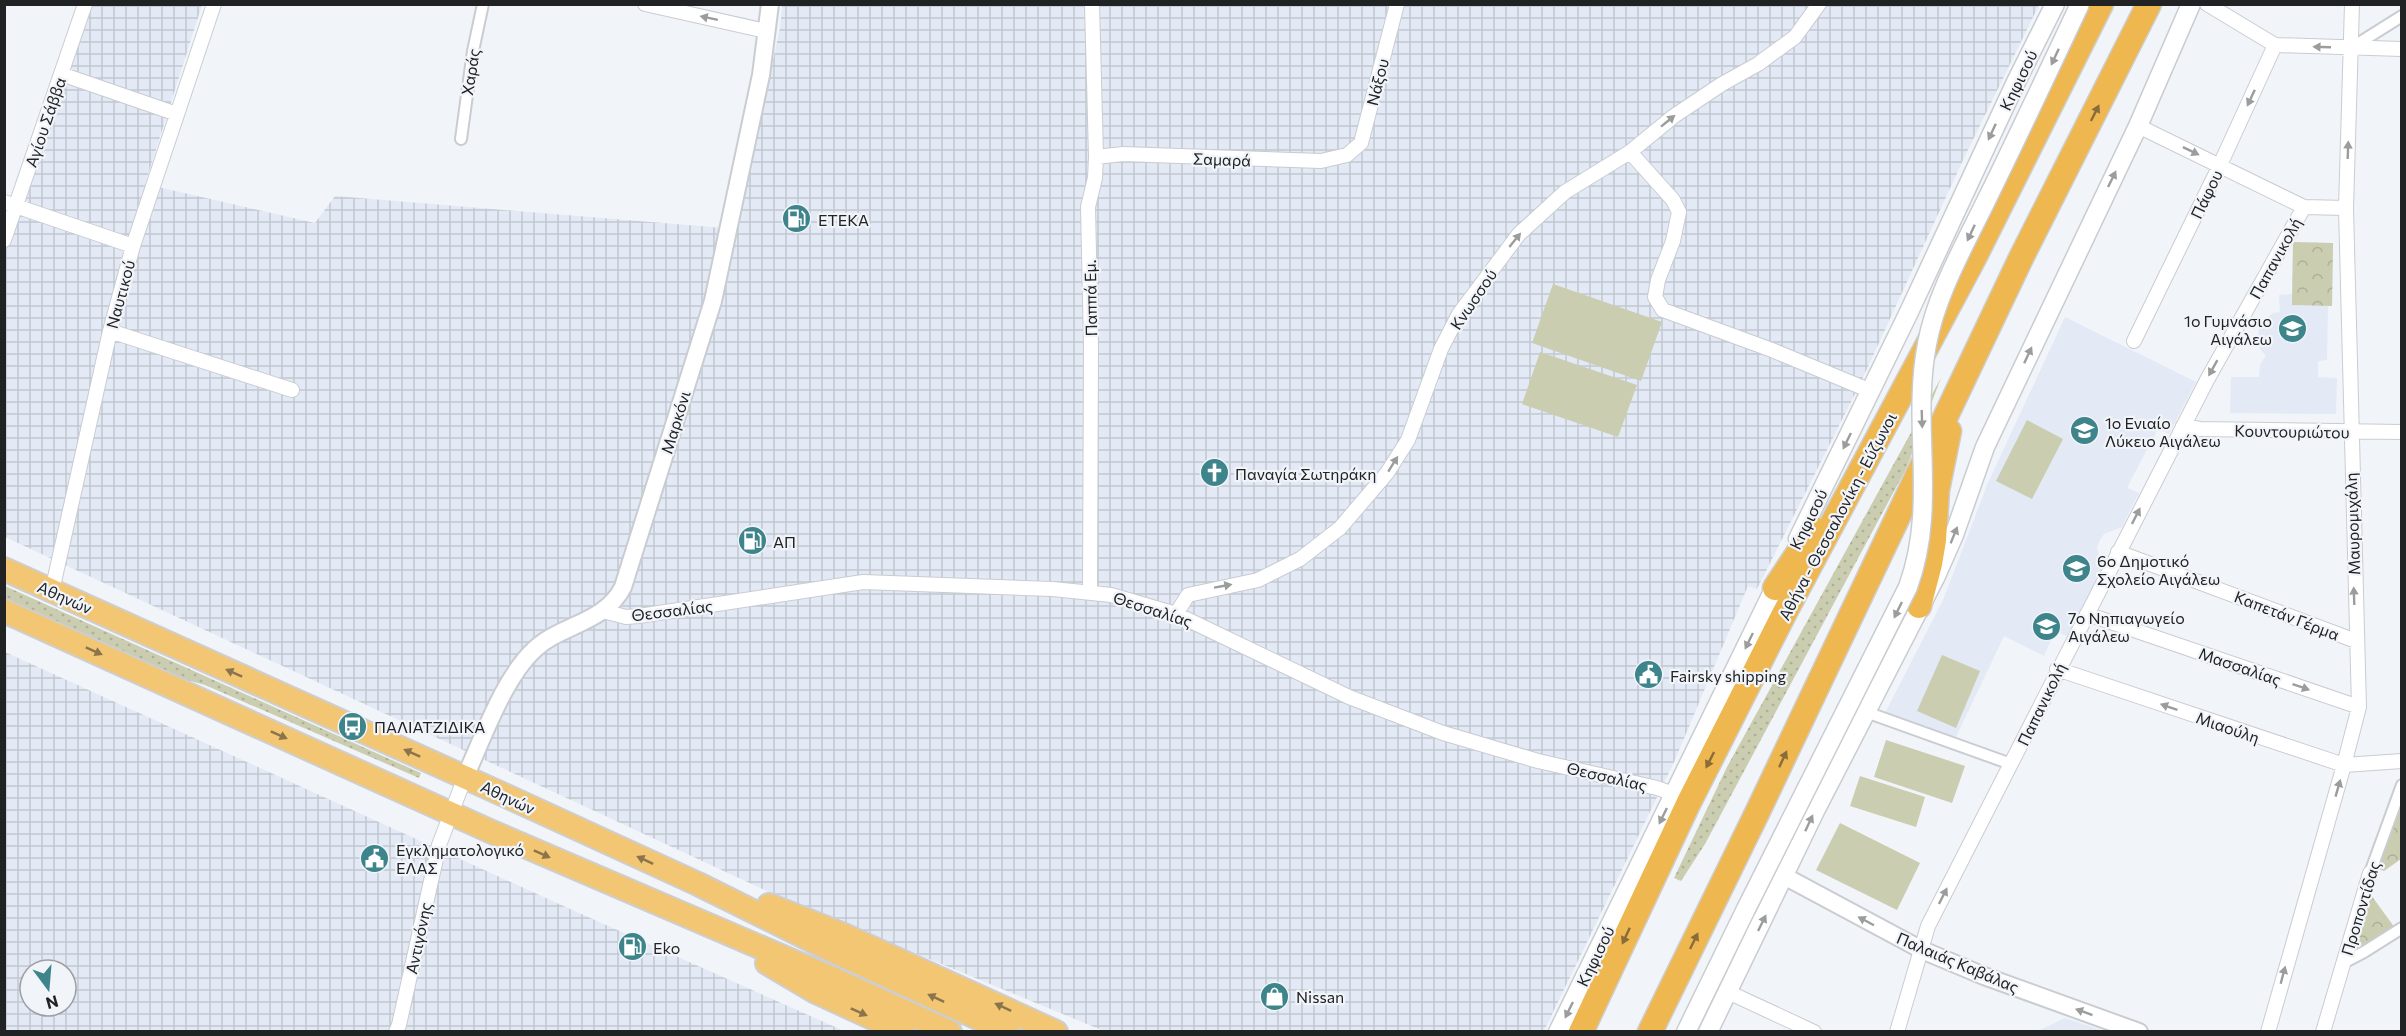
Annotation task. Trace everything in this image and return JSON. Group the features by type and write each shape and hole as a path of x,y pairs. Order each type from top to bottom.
{"highway":[{"name":"Αθήνα - Θεσσαλονίκη - Εύζωνοι","path":"1581,1032 1688,804 1784,614 1974,258 2101,4"},
{"path":"1650,1032 2021,258 2149,4"},
{"path":"1919,606 1933,548 1941,465 1961,385"},
{"path":"1774,588 1896,407"},
{"name":"Αθηνών","path":"4,569 698,884 835,952 1008,1032"},
{"path":"4,611 688,918 825,975 950,1032"},
{"path":"698,884 758,900 844,935 1056,1032"},
{"path":"688,918 816,992 903,1032"}],"main road":[{"name":"Κηφισού","path":"1558,1032 1871,391 2055,4"},
{"path":"1686,1032 1908,587 1919,553 1924,517 1921,394 1927,343 1940,302 1966,242 2080,4"},
{"path":"1708,1032 1815,811 1954,535 1985,447 2138,126 2191,4"}],"street":[{"name":"Αγίου Σάββα","path":"4,240 10,204 61,74 85,4"},
{"name":"Ναυτικού","path":"52,591 110,332 133,246 214,4"},
{"name":"Χαράς","path":"461,140 472,51 483,4"},
{"path":"645,4 766,31"},
{"name":"Μαρκόνι","path":"465,777 507,687 524,660 544,641 603,611 614,601 623,587 713,301 761,75 770,4"},
{"name":"Παππά Εμ.","path":"1090,592 1091,345 1088,207 1095,178 1096,157 1092,4"},
{"name":"Νάξου","path":"1347,154 1361,143 1397,4"},
{"name":"Κνωσσού","path":"1176,614 1188,595 1258,580 1300,559 1340,528 1388,473 1408,440 1441,349 1459,314 1519,234 1565,192 1630,152 1674,116 1758,64 1794,37 1819,4"},
{"path":"2207,4 2275,45 2402,49"},
{"name":"Μαυρομιχάλη","path":"2268,1032 2344,765 2358,707 2346,208 2352,4"},
{"path":"2351,48 2402,16"},
{"name":"Πάφου","path":"2134,341 2220,165 2275,45"},
{"path":"61,74 177,114"},
{"path":"2138,126 2304,207 2346,208"},
{"path":"1630,152 1672,200 1679,212 1673,241 1658,280 1655,297 1663,310 1772,350 1871,391"},
{"name":"Σαμαρά","path":"1096,157 1123,154 1321,161 1347,154"},
{"path":"10,204 133,246"},
{"name":"Παπανικολή","path":"1897,1032 1928,926 2057,669 2207,380 2304,207"},
{"path":"110,332 292,390"},
{"name":"Κουντουριώτου","path":"2183,426 2200,429 2402,432"},
{"name":"Καπετάν Γέρμα","path":"2118,552 2356,641"},
{"name":"Θεσσαλίας","path":"603,611 639,616 863,582 1090,592 1133,600 1176,614 1349,697 1443,733 1538,760 1674,794"},
{"name":"Μασσαλίας","path":"2086,614 2358,707"},
{"name":"Μιαούλη","path":"2057,669 2344,765 2402,761"},
{"path":"1866,712 2011,764"},
{"name":"Αντιγόνης","path":"396,1032 439,845 465,777"},
{"name":"Προποντίδας","path":"2323,1032 2370,873 2402,785"},
{"name":"Παλαιάς Καβάλας","path":"1784,876 1794,884 1922,950 1984,976 2139,1032"},
{"path":"2343,963 2402,928"},
{"path":"1728,992 1814,1032"}],"shaded area":[{"path":"79,5 202,5 145,184 315,223 335,196 736,229 780,28 782,5 2039,5 1964,158 1860,384 1757,589 1748,586 1675,760 1544,1031 1104,1031 788,901 5,537 5,217 18,191"},
{"name":"1ο Γυμνάσιο Αιγάλεω","path":"2293,242 2333,243 2332,306 2328,306 2327,360 2318,361 2318,377 2337,378 2336,414 2230,413 2231,377 2259,377 2260,365 2266,356 2257,341 2260,324 2273,313 2280,312 2279,295 2292,294"},
{"path":"2065,317 2196,382 2169,434 2158,429 2134,474 2127,488 2139,493 2122,527 2104,534 2100,540 2097,547 2102,567 2069,637 2055,631 2044,656 2004,636 1955,739 1884,715 1943,600 1988,483"},
{"path":"5,652 559,904 844,1031 5,1032"},
{"path":"2065,1018 2104,1031 2042,1031"}],"green space":[{"path":"2293,242 2333,243 2332,306 2292,305"},
{"path":"1553,284 1662,322 1641,381 1532,343"},
{"path":"1540,352 1637,385 1618,437 1522,404"},
{"path":"1941,378 1906,469 1705,844 1681,881 1674,878 1727,767"},
{"path":"2027,420 2063,439 2032,499 1996,481"},
{"path":"5,586 421,773 419,778 205,685 180,678 5,599"},
{"path":"1942,655 1980,671 1956,728 1917,711"},
{"path":"1886,740 1965,766 1952,803 1874,777"},
{"path":"1860,776 1925,797 1916,827 1850,806"},
{"path":"2401,807 2401,859 2384,871 2377,868"},
{"path":"1840,823 1920,863 1897,910 1816,870"},
{"path":"2371,895 2395,928 2356,952"}],"place":[{"name":"ΕΤΕΚΑ","path":"797,219"},
{"name":"1ο Γυμνάσιο Αιγάλεω","path":"2293,329"},
{"name":"1ο Ενιαίο Λύκειο Αιγάλεω","path":"2084,431"},
{"name":"Παναγία Σωτηράκη","path":"1214,473"},
{"name":"ΑΠ","path":"752,541"},
{"name":"6ο Δημοτικό Σχολείο Αιγάλεω","path":"2076,569"},
{"name":"7ο Νηπιαγωγείο Αιγάλεω","path":"2047,626"},
{"name":"Fairsky shipping","path":"1649,675"},
{"name":"ΠΑΛΙΑΤΖΙΔΙΚΑ","path":"353,726"},
{"name":"Εγκληματολογικό ΕΛΑΣ","path":"375,858"},
{"name":"Eko","path":"632,947"},
{"name":"Nissan","path":"1275,996"}]}
